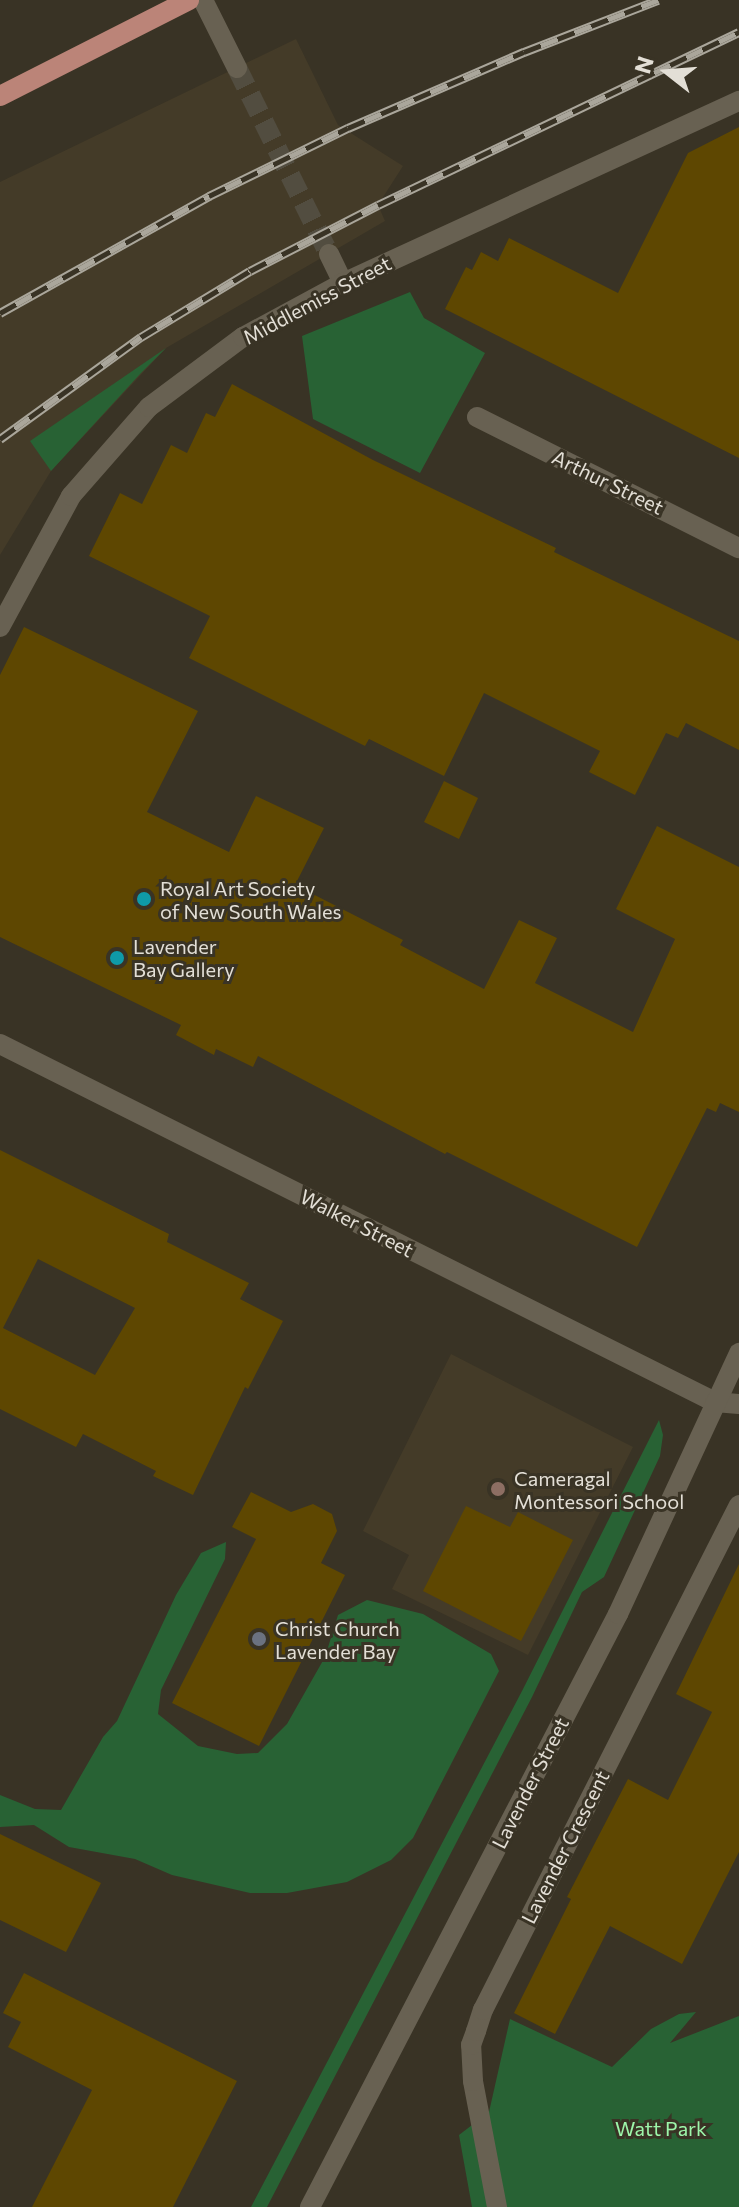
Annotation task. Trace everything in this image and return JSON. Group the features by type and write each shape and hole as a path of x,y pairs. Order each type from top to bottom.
{"main road":[{"path":"0,96 189,0"}],"street":[{"path":"203,0 237,68"},
{"name":"Middlemiss Street","path":"0,627 71,496 149,407 243,337 343,283 739,101"},
{"path":"329,254 343,283"},
{"name":"Arthur Street","path":"477,417 739,548"},
{"name":"Walker Street","path":"0,1044 715,1402"},
{"name":"Lavender Street","path":"310,2207 618,1614 739,1353"},
{"path":"715,1402 739,1404"},
{"name":"Lavender Crescent","path":"497,2207 473,2081 471,2045 490,1996 739,1505"}],"shaded area":[{"path":"296,39 338,125 403,166 378,205 385,221 166,348 51,471 0,555 0,182"},
{"name":"Cameragal Montessori School","path":"451,1354 633,1447 528,1655 392,1589 409,1555 363,1531"}],"green space":[{"path":"410,292 424,318 485,353 420,473 313,419 302,336"},
{"path":"166,348 141,373 51,471 30,441"},
{"path":"659,1420 663,1435 660,1456 604,1577 582,1592 532,1697 267,2207 251,2207 522,1691"},
{"path":"226,1542 225,1559 161,1690 158,1714 198,1746 237,1754 258,1753 287,1724 325,1657 338,1615 367,1600 423,1614 491,1654 499,1671 413,1838 391,1860 347,1882 287,1893 250,1893 172,1875 135,1859 69,1847 34,1825 0,1827 0,1795 35,1809 61,1810 103,1737 117,1721 176,1595 201,1553"},
{"name":"Watt Park","path":"696,2012 670,2043 739,2016 739,2207 472,2207 459,2135 489,2112 510,2019 612,2067 651,2029 679,2014"}],"building":[{"path":"739,127 739,458 445,309 466,267 472,270 481,252 498,261 509,238 618,293 688,153"},
{"path":"232,384 373,460 556,548 554,552 739,641 739,750 686,723 678,738 666,733 635,795 589,772 600,751 484,693 444,776 369,739 365,746 189,658 210,616 89,556 120,493 142,504 171,445 187,453 206,413 215,417"},
{"path":"24,627 198,711 147,812 229,852 256,796 324,828 295,885 403,940 400,945 484,989 519,920 557,938 535,983 633,1032 675,939 616,909 657,826 739,867 739,1112 720,1103 716,1112 707,1108 637,1247 447,1152 445,1154 258,1056 253,1067 216,1049 214,1055 176,1035 181,1025 0,937 0,675"},
{"path":"444,781 478,798 459,839 424,822"},
{"path":"0,1150 169,1234 167,1242 249,1283 240,1299 283,1321 248,1389 245,1387 193,1495 153,1476 156,1471 83,1434 76,1447 0,1409","holes":["38,1259 135,1308 95,1375 3,1328"]},
{"name":"Christ Church Lavender Bay","path":"251,1492 291,1512 313,1504 332,1514 337,1531 321,1563 345,1575 259,1746 172,1703 256,1539 232,1527"},
{"path":"466,1506 510,1527 518,1512 573,1540 521,1641 423,1591"},
{"path":"739,1564 739,1852 682,1964 610,1926 555,2034 514,2013 571,1899 567,1897 628,1779 668,1800 712,1712 676,1694"},
{"path":"0,1834 101,1883 66,1952 0,1920"},
{"path":"24,1973 237,2081 173,2207 32,2207 92,2090 8,2047 21,2022 3,2013"}],"tunnel":[{"path":"237,68 329,254"}],"railway":[{"path":"0,313 209,196 348,128 524,52 658,0"},
{"path":"0,439 141,337 250,271 378,205 739,32"}],"place":[{"name":"Royal Art Society of New South Wales","path":"144,899"},
{"name":"Lavender Bay Gallery","path":"117,958"},
{"name":"Cameragal Montessori School","path":"498,1489"},
{"name":"Christ Church Lavender Bay","path":"259,1639"}]}
